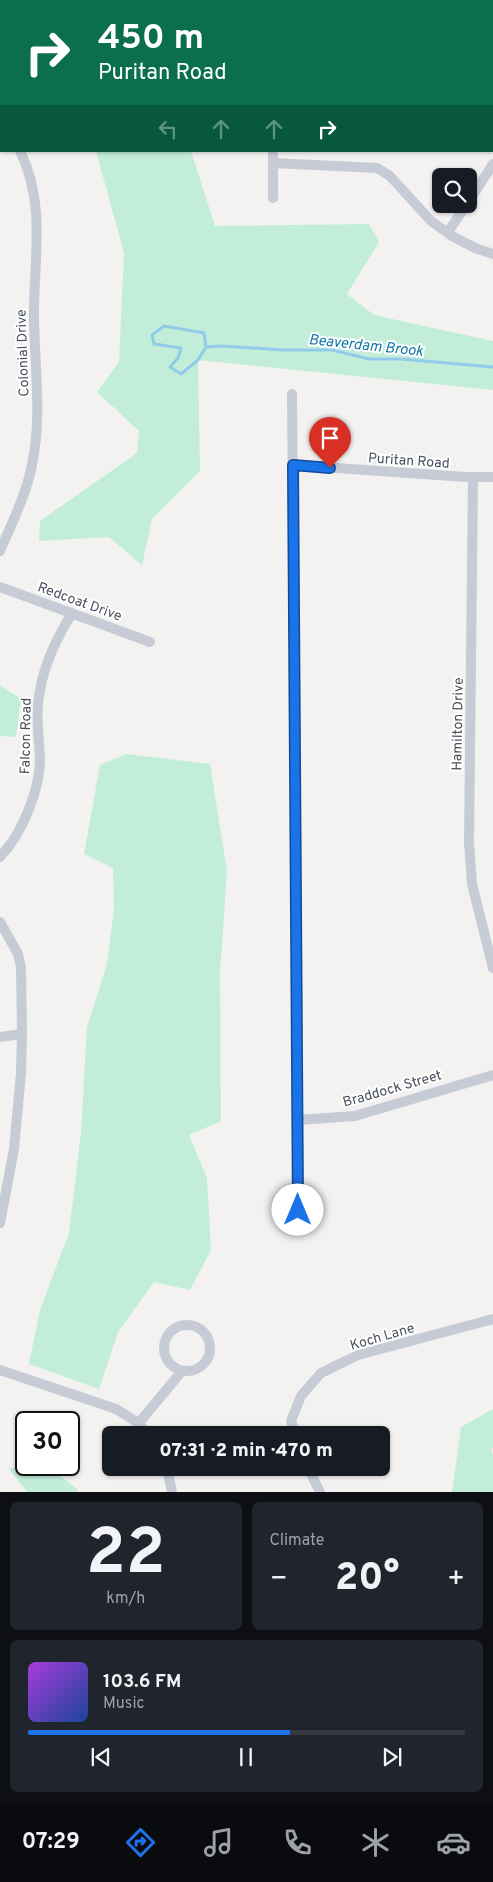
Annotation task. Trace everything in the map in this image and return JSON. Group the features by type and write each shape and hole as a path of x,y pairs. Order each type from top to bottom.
{"street":[{"name":"Colonial Drive","path":"0,551 25,491 35,448 38,413 34,318 37,213 30,175 20,152"},
{"path":"272,152 272,198"},
{"path":"272,163 377,168 390,176 431,221 475,248 493,254"},
{"path":"477,188 493,164"},
{"path":"448,232 461,213"},
{"path":"292,394 298,1210"},
{"name":"Puritan Road","path":"293,465 493,477"},
{"name":"Hamilton Drive","path":"473,477 469,844 472,884 493,968"},
{"name":"Redcoat Drive","path":"0,586 150,642"},
{"name":"Falcon Road","path":"0,857 16,834 33,800 39,778 37,716 40,691 55,642 72,613"},
{"path":"0,922 18,954 22,967 22,1073 14,1149 0,1223"},
{"path":"0,1037 22,1034"},
{"name":"Braddock Street","path":"298,1120 355,1116 456,1084 493,1075"},
{"name":"Koch Lane","path":"293,1426 291,1421 302,1396 321,1373 358,1355 493,1319"},
{"path":"0,1370 107,1405 125,1414 138,1424 182,1371 196,1369 207,1359 210,1345 204,1332 191,1325 177,1327 171,1331 164,1344 164,1353 167,1360 182,1371"},
{"path":"169,1476 172,1492"},
{"path":"312,1476 320,1492"}],"green space":[{"path":"96,152 191,152 215,226 369,224 379,242 347,294 374,315 493,341 493,390 198,360 200,471 152,519 142,565 109,537 39,541 40,521 137,453 139,431 97,392 119,362 124,253"},
{"path":"0,685 21,699 16,737 0,736"},
{"path":"126,754 210,764 227,871 220,973 221,1121 189,1135 207,1178 211,1250 190,1290 154,1282 118,1332 99,1389 29,1364 40,1310 69,1233 81,1132 87,1027 107,964 114,909 113,868 84,854 100,765"},
{"path":"493,1409 493,1448 491,1449 493,1455 493,1492 452,1492 461,1427"},
{"path":"15,1467 15,1476 61,1476 78,1492 27,1492 9,1469"}],"waterway":[{"path":"164,326 204,333 206,347 198,360 181,374 170,367 178,358 181,348 154,344 152,335 164,326"},
{"name":"Beaverdam Brook","path":"206,347 332,350 369,359 401,359 493,367"}],"route":[{"path":"298,1210 293,465 330,468"}]}
